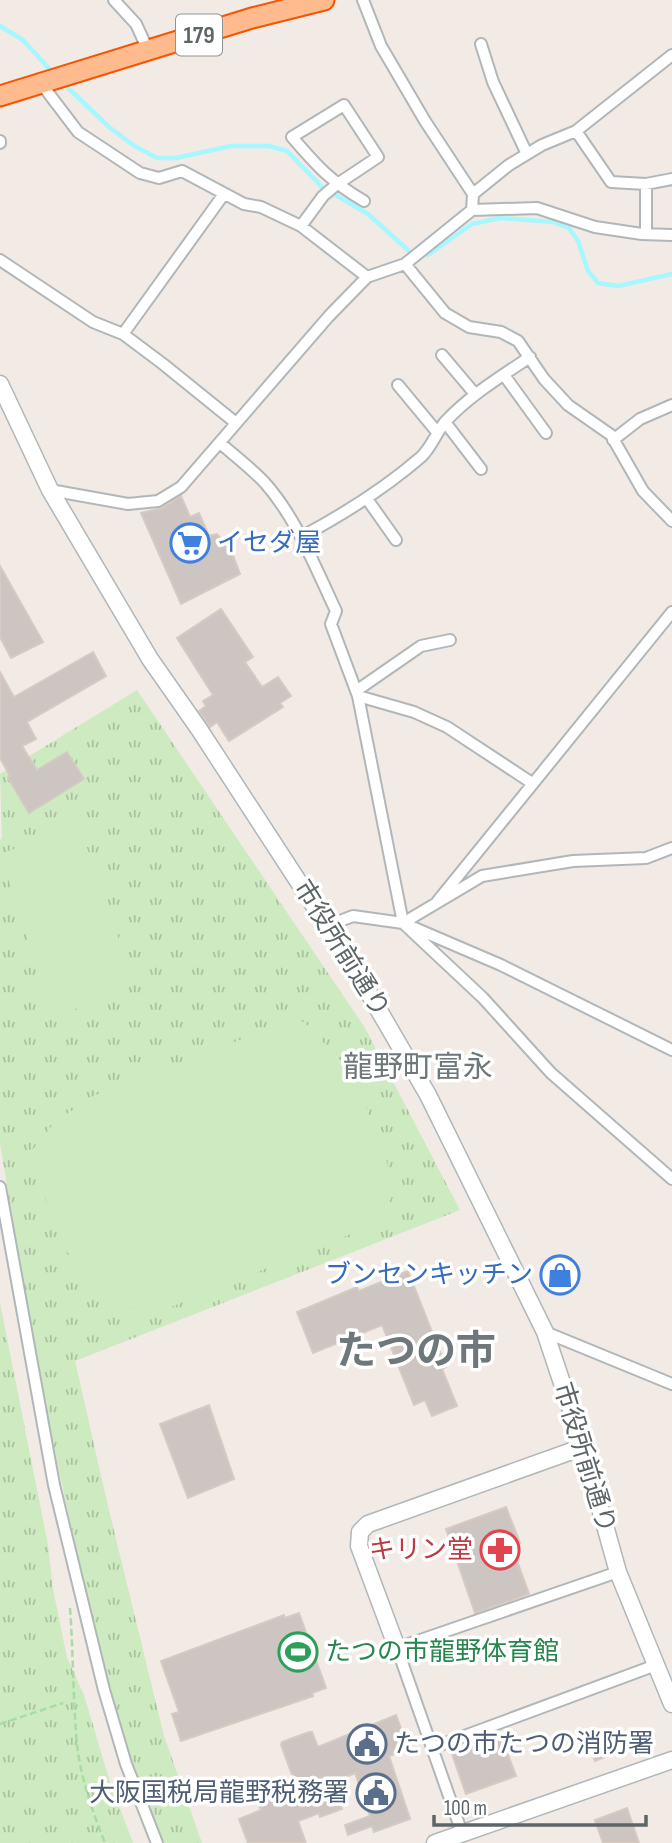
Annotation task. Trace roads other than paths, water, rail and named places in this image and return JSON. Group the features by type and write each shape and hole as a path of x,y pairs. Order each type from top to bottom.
{"highway":[{"name":"179","path":"0,96 252,18 324,0"}],"street":[{"path":"114,0 136,24 148,50"},
{"path":"362,0 381,46 425,121 473,194 472,210"},
{"path":"481,44 493,82 527,154"},
{"path":"473,194 509,165 576,131 672,55"},
{"path":"40,82 78,132 140,173 159,178 183,171 244,204 261,207 301,226 367,277"},
{"path":"301,226 323,196 336,185 378,157 344,104 292,137 336,185 363,201"},
{"path":"576,131 611,182 646,184 672,179"},
{"path":"646,184 646,234"},
{"path":"123,334 225,194"},
{"path":"50,490 128,504 158,501 181,487 329,316 367,277 405,264 472,210 537,208 594,227 672,235"},
{"path":"0,260 93,322 123,334 236,423"},
{"path":"405,264 445,313 468,327 501,332 518,341 544,379 568,405 611,435 643,491 672,522"},
{"path":"442,355 475,394"},
{"path":"301,537 367,499 424,454 445,422 475,394 530,358"},
{"path":"504,374 547,433"},
{"name":"市役所前通り","path":"0,384 50,490 150,659 207,741 327,926 389,1024 428,1095 545,1332 583,1447 618,1572 672,1704"},
{"path":"398,385 437,432"},
{"path":"613,440 640,419 672,405"},
{"path":"445,422 481,469"},
{"path":"219,443 264,482 282,505 301,537 336,611 331,624 357,694 403,923 483,998 551,1073 672,1179"},
{"path":"367,499 396,540"},
{"path":"437,902 672,612"},
{"path":"357,694 421,646 450,640"},
{"path":"357,694 414,712 447,727 532,783"},
{"path":"403,923 482,876 573,861 646,858 672,848"},
{"path":"327,926 353,916 403,923 501,965 672,1050"},
{"path":"0,1187 54,1485 77,1582 126,1764 157,1843"},
{"path":"545,1332 672,1384"},
{"path":"463,1838 359,1546 360,1532 368,1524 583,1447"},
{"path":"397,1648 618,1572"},
{"path":"432,1748 656,1665"},
{"path":"435,1843 463,1838 672,1760"}],"waterway":[{"path":"0,26 23,40 54,74"},
{"path":"63,83 109,127 133,145 157,158 176,158 231,146 269,146 287,151 322,187 368,214 408,250"},
{"path":"428,255 472,224 500,218 553,222 569,228 578,241 588,271 598,283 618,286 672,274"}],"place":[{"name":"イセダ屋","path":"190,543"},
{"name":"ブンセンキッチン","path":"560,1275"},
{"name":"キリン堂","path":"500,1550"},
{"name":"たつの市龍野体育館","path":"298,1652"},
{"name":"たつの市たつの消防署","path":"367,1744"},
{"name":"大阪国税局龍野税務署","path":"376,1793"}],"district":[{"name":"龍野町富永","path":"418,1068"},
{"name":"たつの市","path":"416,1352"}]}
